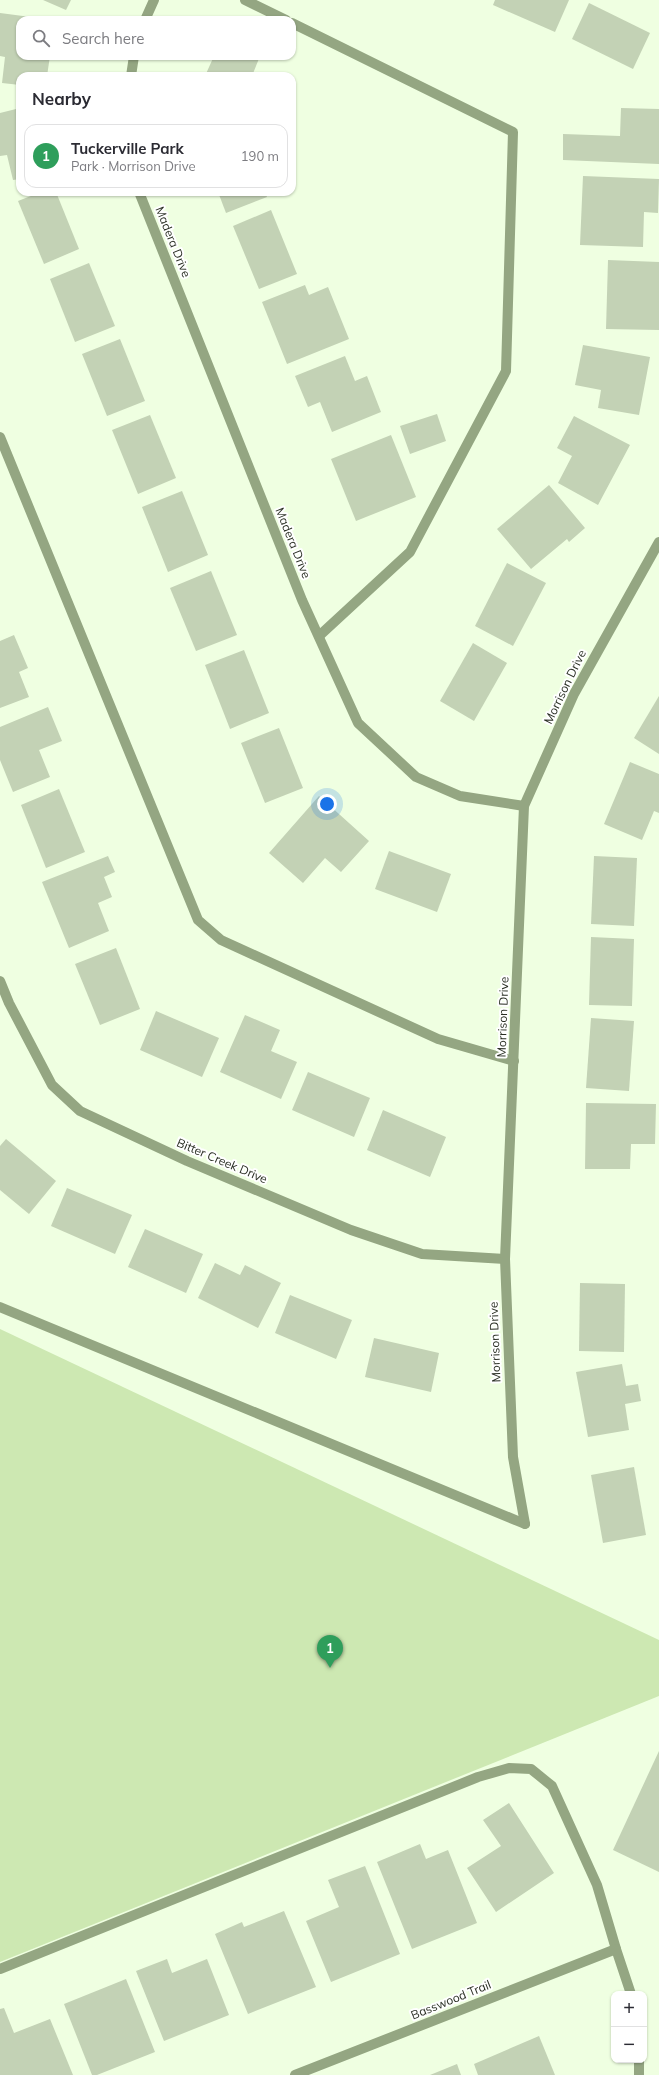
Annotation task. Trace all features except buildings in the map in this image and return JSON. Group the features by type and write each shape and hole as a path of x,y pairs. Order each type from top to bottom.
{"street":[{"path":"147,16 154,0"},
{"path":"246,0 278,16"},
{"path":"296,25 513,132 506,371 410,552 319,636"},
{"path":"132,72 133,60"},
{"name":"Madera Drive","path":"141,196 302,600 358,722 416,777 460,796 524,806"},
{"path":"0,437 198,920 221,940 438,1039 514,1061"},
{"name":"Morrison Drive","path":"0,1307 526,1524 513,1457 505,1259 524,806 574,694 659,542"},
{"name":"Bitter Creek Drive","path":"0,981 9,1003 52,1085 80,1112 187,1161 351,1230 422,1254 505,1259"},
{"path":"0,1969 478,1777 509,1768 531,1769 552,1786 596,1886 630,1991"},
{"name":"Basswood Trail","path":"295,2075 616,1949"},
{"path":"639,2063 639,2075"}],"green space":[{"path":"0,1329 659,1640 659,1696 0,1962"}],"place":[{"name":"Tuckerville Park","path":"330,1668"}]}
